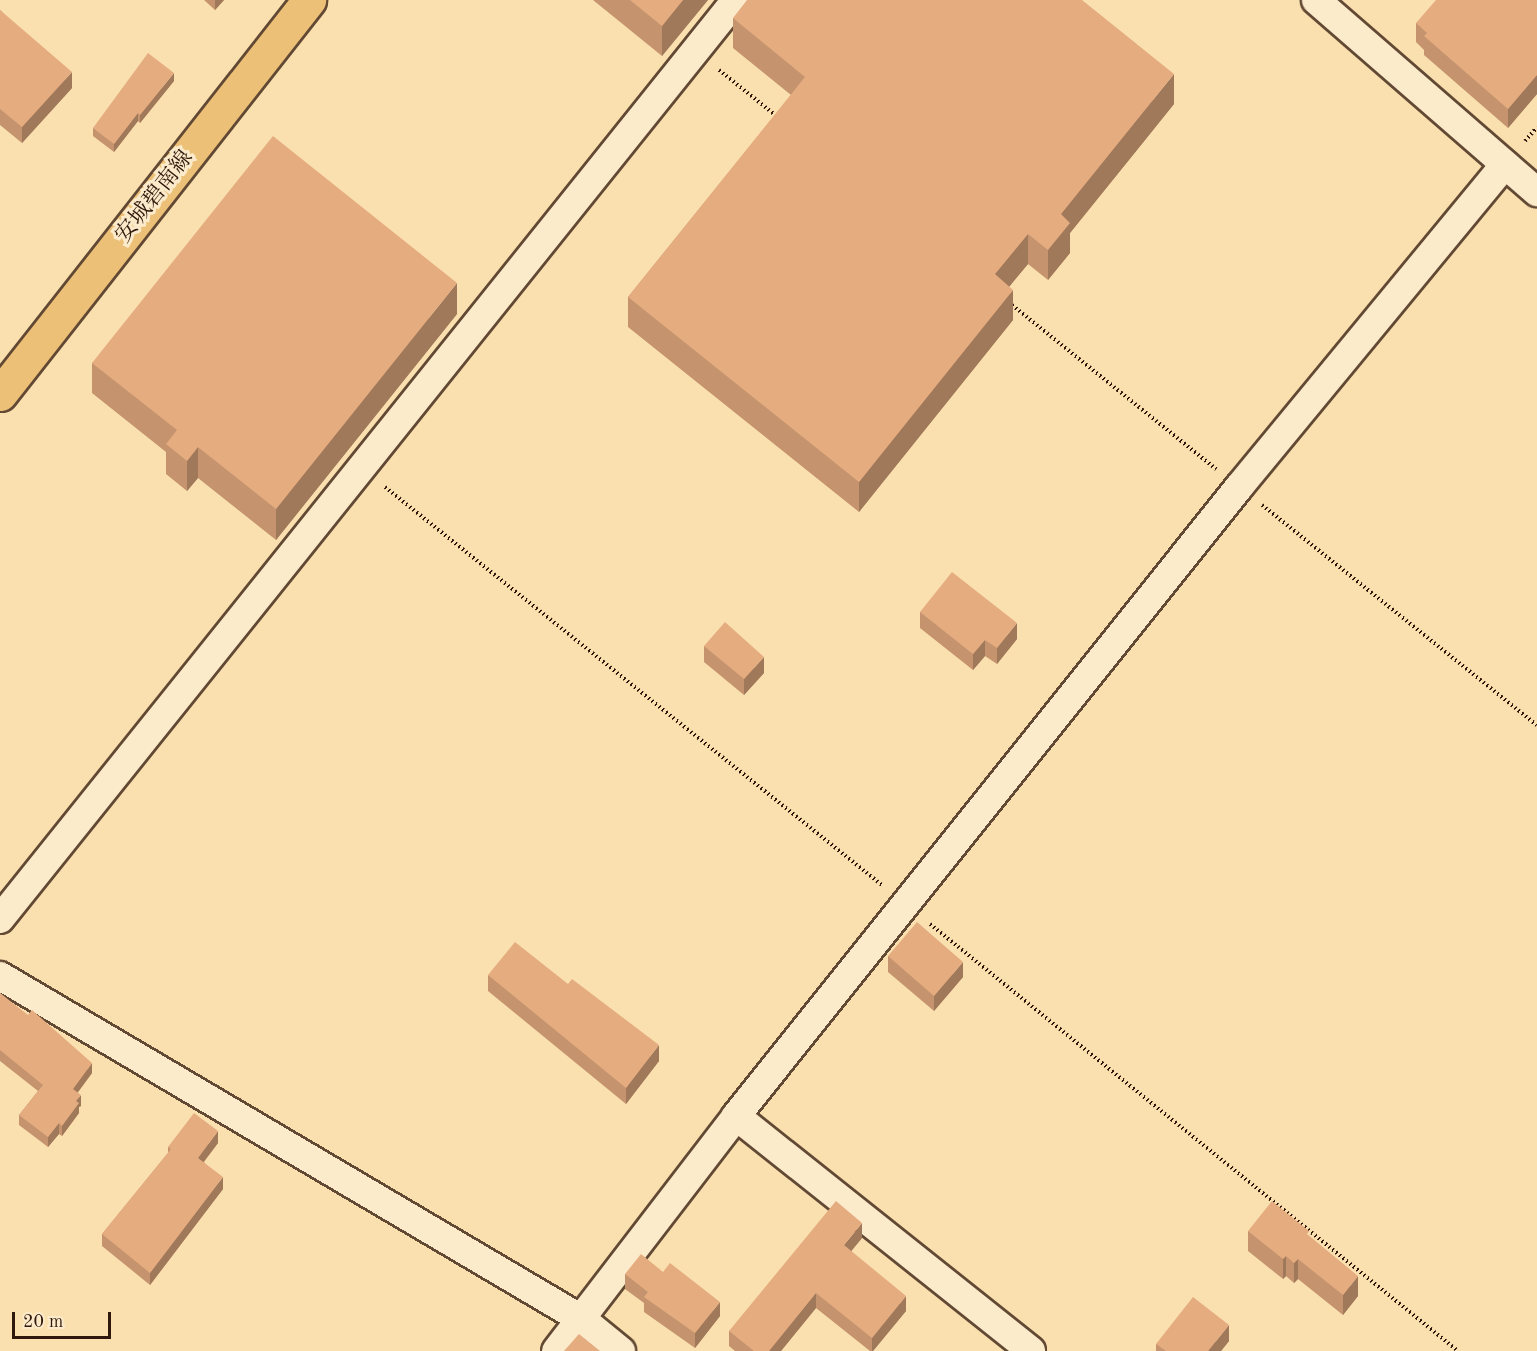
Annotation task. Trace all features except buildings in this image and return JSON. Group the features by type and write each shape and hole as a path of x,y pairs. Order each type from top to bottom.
{"main road":[{"name":"安城碧南線","path":"0,393 309,0"}],"street":[{"path":"0,919 736,0"},
{"path":"1316,0 1537,192"},
{"path":"556,1351 583,1320 736,1116 1239,487 1505,164"},
{"path":"0,975 583,1320 621,1351"},
{"path":"736,1116 1031,1351"}],"path":[{"path":"695,51 787,125"},
{"path":"1009,302 1537,725"},
{"path":"360,468 907,905 1458,1351"}]}
